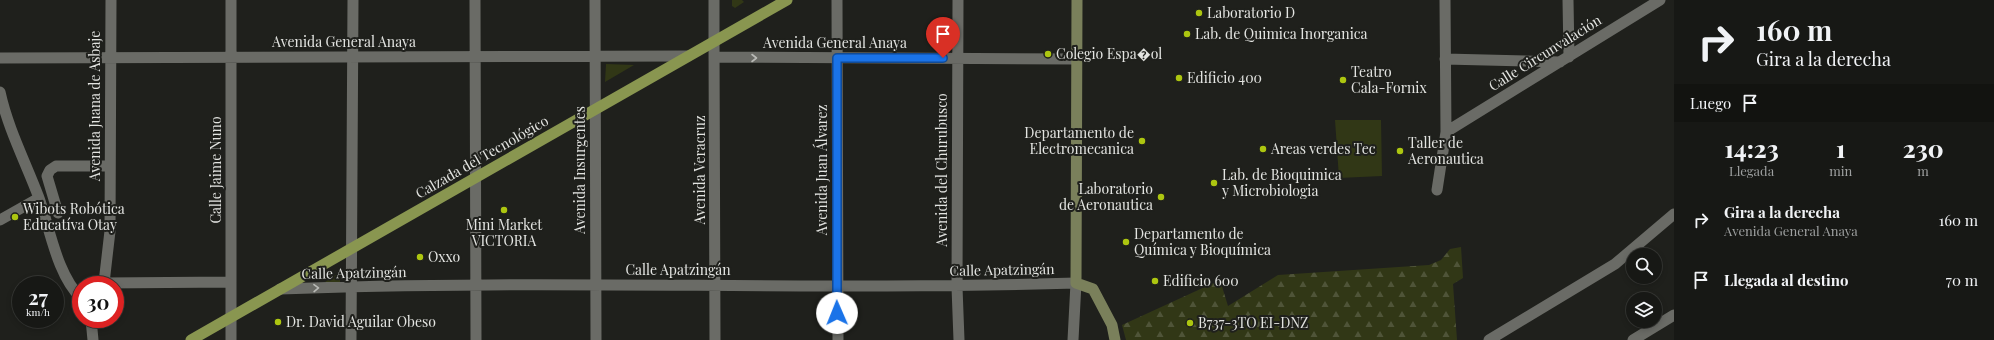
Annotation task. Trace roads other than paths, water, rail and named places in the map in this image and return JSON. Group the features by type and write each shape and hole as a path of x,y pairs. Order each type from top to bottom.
{"main road":[{"name":"Calzada del Tecnológico","path":"191,340 787,0"},
{"path":"1077,0 1076,283 1093,290 1112,324 1115,340"}],"street":[{"name":"Avenida Juana de Asbaje","path":"105,276 110,231 111,0"},
{"name":"Calle Jaime Nuno","path":"231,0 231,340"},
{"path":"351,340 354,0"},
{"path":"475,0 476,340"},
{"name":"Avenida Insurgentes","path":"595,0 596,340"},
{"name":"Avenida Veracruz","path":"714,0 715,340"},
{"name":"Avenida Juan Álvarez","path":"837,0 838,340"},
{"name":"Avenida del Churubusco","path":"958,0 957,287 959,340"},
{"path":"1438,190 1446,132 1445,0"},
{"path":"1445,58 1564,59 1568,0"},
{"name":"Calle Circunvalación","path":"1446,132 1660,0"},
{"name":"Avenida General Anaya","path":"0,58 688,56"},
{"name":"Avenida General Anaya","path":"714,57 1076,59"},
{"path":"0,92 2,113 39,198 66,280 72,287"},
{"path":"58,213 47,176 50,170 56,166 110,166"},
{"path":"0,220 39,198"},
{"path":"1489,340 1615,264 1674,214"},
{"path":"124,284 231,282"},
{"path":"1072,340 1076,283"},
{"name":"Calle Apatzingán","path":"280,289 596,284 957,287 1076,283"},
{"path":"1633,340 1674,315"},
{"path":"92,328 93,340"}],"place":[{"name":"Laboratorio D","path":"1199,13"},
{"name":"Lab. de Quimica Inorganica","path":"1187,34"},
{"name":"Colegio Espa�ol","path":"1048,54"},
{"name":"Edificio 400","path":"1179,78"},
{"name":"Teatro Cala-Fornix","path":"1343,80"},
{"name":"Departamento de Electromecanica","path":"1142,141"},
{"name":"Areas verdes Tec","path":"1263,149"},
{"name":"Taller de Aeronautica","path":"1400,151"},
{"name":"Lab. de Bioquimica y Microbiologia","path":"1214,183"},
{"name":"Laboratorio de Aeronautica","path":"1161,197"},
{"name":"Mini Market VICTORIA","path":"504,210"},
{"name":"Wibots Robótica Educatíva Otay","path":"15,217"},
{"name":"Departamento de Química y Bioquímica","path":"1126,242"},
{"name":"Oxxo","path":"420,257"},
{"name":"Edificio 600","path":"1155,281"},
{"name":"Dr. David Aguilar Obeso","path":"278,322"},
{"name":"B737-3TO EI-DNZ","path":"1190,323"}]}
